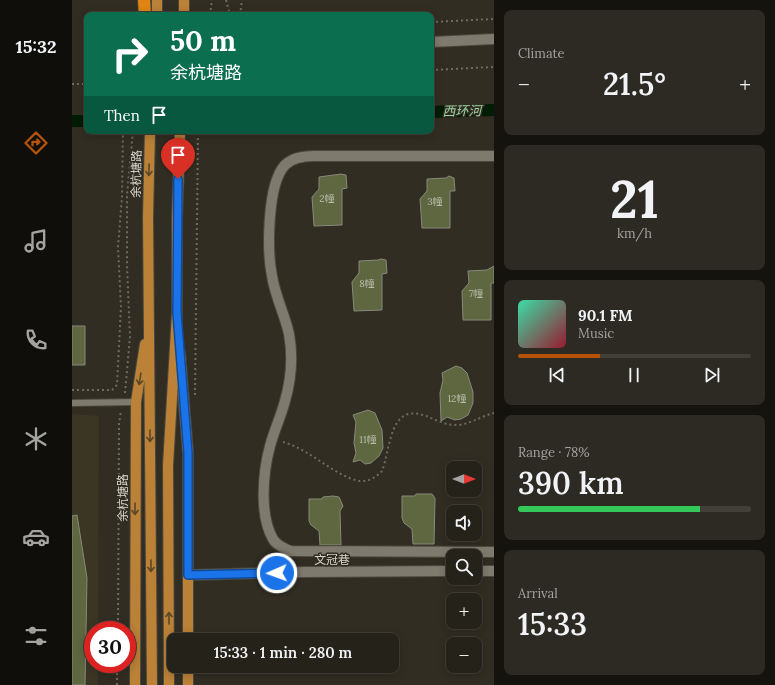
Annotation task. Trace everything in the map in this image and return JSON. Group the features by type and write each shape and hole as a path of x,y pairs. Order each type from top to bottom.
{"highway":[{"path":"144,0 145,12"}],"main road":[{"path":"157,0 157,12"},
{"path":"184,0 184,12"},
{"name":"余杭塘路","path":"150,134 152,685"},
{"path":"169,685 168,465 177,313 177,219 180,134"},
{"name":"余杭塘路","path":"135,685 136,402 150,313"},
{"path":"177,313 188,453 188,633"},
{"path":"188,673 188,685"}],"street":[{"path":"434,42 494,39"},
{"path":"494,156 314,156 296,159 284,167 275,183 269,224 268,248 272,277 289,336 290,376 285,401 272,439 266,468 264,498 267,523 273,540 281,547 290,551 494,552"},
{"path":"482,571 494,571"},
{"name":"文冠巷","path":"188,575 305,572 446,572"}],"lane":[{"path":"72,403 136,402"}],"path":[{"path":"210,12 212,0"},
{"path":"226,0 229,12"},
{"path":"240,12 242,0"},
{"path":"434,22 494,19"},
{"path":"434,70 494,67"},
{"path":"72,84 84,84"},
{"path":"72,390 112,390 117,385 121,307 118,247 122,197 123,134"},
{"path":"118,621 119,422 123,403 130,337 126,266 127,195 133,134"},
{"path":"195,401 198,134"},
{"path":"272,439 291,444 314,456 348,478 361,481 370,480 382,471 396,425 402,417 408,413 414,413 447,424 458,425 494,413"},
{"path":"116,685 117,673"}],"shaded area":[{"path":"72,414 99,416 98,621 84,621 84,673 98,673 98,685 72,685"}],"building":[{"path":"341,174 346,175 347,188 342,189 342,225 314,226 312,197 319,189 319,177"},
{"path":"449,176 454,178 455,191 450,191 450,228 422,228 420,199 427,191 427,179 446,178"},
{"path":"386,260 387,273 382,274 382,310 354,311 352,282 359,273 359,261"},
{"path":"494,266 494,283 491,283 491,320 463,320 462,291 469,283 468,271 487,270"},
{"path":"72,326 85,326 85,365 72,365"},
{"path":"456,366 462,368 467,373 473,392 473,403 468,415 461,419 455,420 447,417 441,421 440,393 443,380 442,373"},
{"path":"368,410 375,413 382,430 383,448 379,456 371,463 365,464 360,460 353,462 356,453 354,443 356,422 353,415"},
{"path":"416,494 432,494 435,498 434,544 413,544 412,529 404,523 402,518 402,496 415,496"},
{"path":"323,497 339,497 343,506 340,511 341,545 320,545 319,531 311,525 309,521 309,499 322,499"},
{"path":"77,515 87,578 86,621 84,621 85,685 72,685 72,516"}],"waterway":[{"name":"西环河","path":"434,112 494,110"},
{"name":"西环河","path":"72,121 84,121"}],"route":[{"path":"178,179 177,313 188,453 188,575 277,573"}]}
